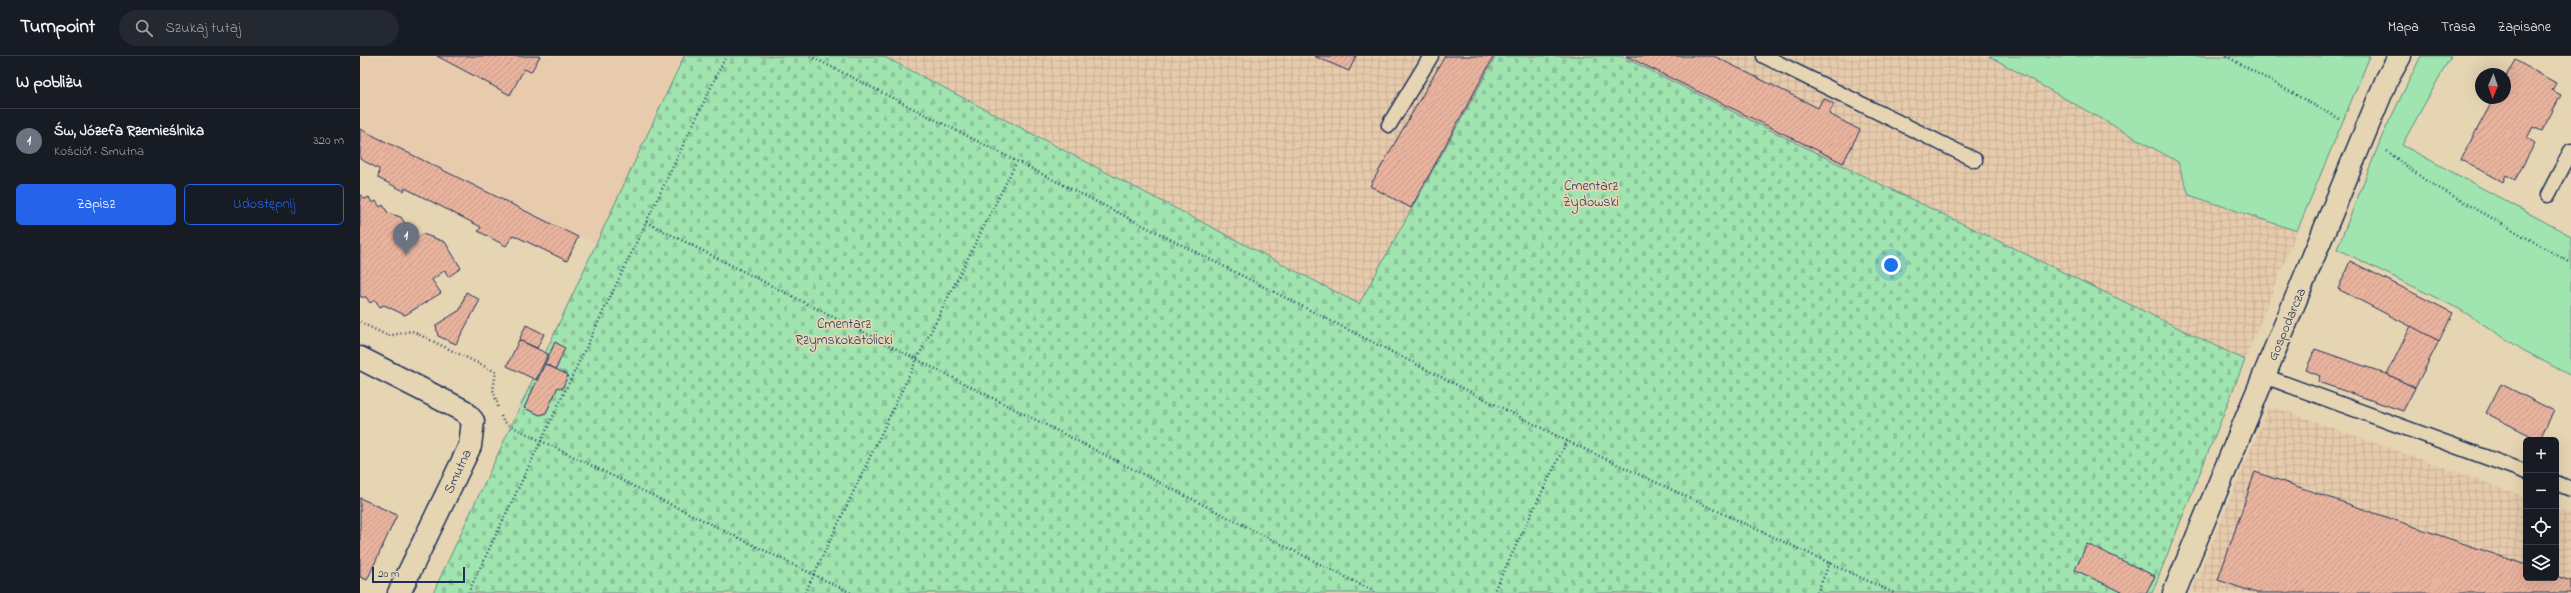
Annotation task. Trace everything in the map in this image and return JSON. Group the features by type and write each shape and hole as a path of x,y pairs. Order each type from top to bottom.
{"street":[{"name":"Gospodarcza","path":"2174,593 2387,79 2400,56"},
{"name":"Smutna","path":"360,358 464,411 473,421 470,446 399,593"}],"lane":[{"path":"1389,125 1431,56"},
{"path":"1764,56 1975,160"},
{"path":"2548,195 2571,151"},
{"path":"2264,376 2523,471"},
{"path":"2559,484 2571,489"}],"path":[{"path":"468,593 726,56"},
{"path":"810,56 1016,163 1567,441 1894,593"},
{"path":"2226,56 2349,125 2425,180 2571,263"},
{"path":"805,593 916,361 1016,163"},
{"path":"646,222 916,361 1377,593"},
{"path":"360,322 388,336 412,331 496,372 493,390 503,421 851,593"},
{"path":"1493,593 1567,441"},
{"path":"1816,593 1830,562"}],"shaded area":[{"path":"360,56 682,56 596,244 360,129"},
{"path":"885,56 1496,56 1359,304"},
{"path":"1621,56 1989,56 2178,162 2189,195 2297,231 2245,360 1845,167"},
{"path":"2268,408 2280,409 2523,496 2523,581 2559,581 2559,509 2571,513 2571,593 2191,593"}],"green space":[{"name":"Cmentarz Rzymskokatolicki","path":"684,56 883,56 1359,304 1496,56 1621,56 1845,167 2245,360 2152,593 433,593"},
{"path":"1989,56 2370,56 2297,231 2189,195 2178,162"},
{"path":"2421,56 2451,56 2402,145 2571,236 2571,376 2523,350 2461,310 2337,249 2383,134"}],"building":[{"path":"437,56 540,56 531,72 524,69 510,95"},
{"path":"1314,56 1356,56 1349,71"},
{"path":"1445,56 1494,56 1411,208 1370,186"},
{"path":"1626,56 1714,56 1818,108 1823,98 1834,104 1829,114 1860,130 1843,163"},
{"path":"2515,60 2556,83 2552,90 2561,95 2542,131 2533,127 2527,138 2535,143 2515,180 2506,175 2503,182 2461,159 2491,104 2511,104 2511,68"},
{"path":"360,129 578,237 567,261 513,235 506,246 478,231 481,227 405,188 404,191 378,178 379,169 360,159"},
{"path":"360,194 365,199 369,197 372,203 376,201 380,207 383,205 388,213 401,217 414,239 423,234 445,242 461,268 448,277 445,270 432,280 441,293 405,315 384,305 380,307 375,300 370,303 366,297 360,297"},
{"path":"2350,261 2453,313 2439,341 2338,289"},
{"path":"466,292 480,300 456,344 438,336 436,325 460,310"},
{"path":"526,325 544,334 537,348 519,340"},
{"path":"2411,326 2439,341 2415,388 2387,374"},
{"path":"519,340 548,354 536,380 507,366"},
{"path":"555,342 565,348 556,369 545,364"},
{"path":"2315,349 2387,374 2415,388 2403,411 2318,382 2320,376 2306,370"},
{"path":"545,364 568,375 562,389 558,387 546,413 540,415 524,408"},
{"path":"2501,384 2554,411 2541,437 2533,437 2486,413"},
{"path":"2255,472 2523,564 2523,581 2559,581 2559,577 2571,581 2571,593 2256,593 2218,580"},
{"path":"360,498 397,515 367,580 360,577"},
{"path":"2087,544 2155,576 2146,593 2124,593 2075,570"}],"place":[{"name":"Św, Józefa Rzemieślnika","path":"406,255"}],"park label":[{"name":"Cmentarz Żydowski","path":"1591,194"}]}
